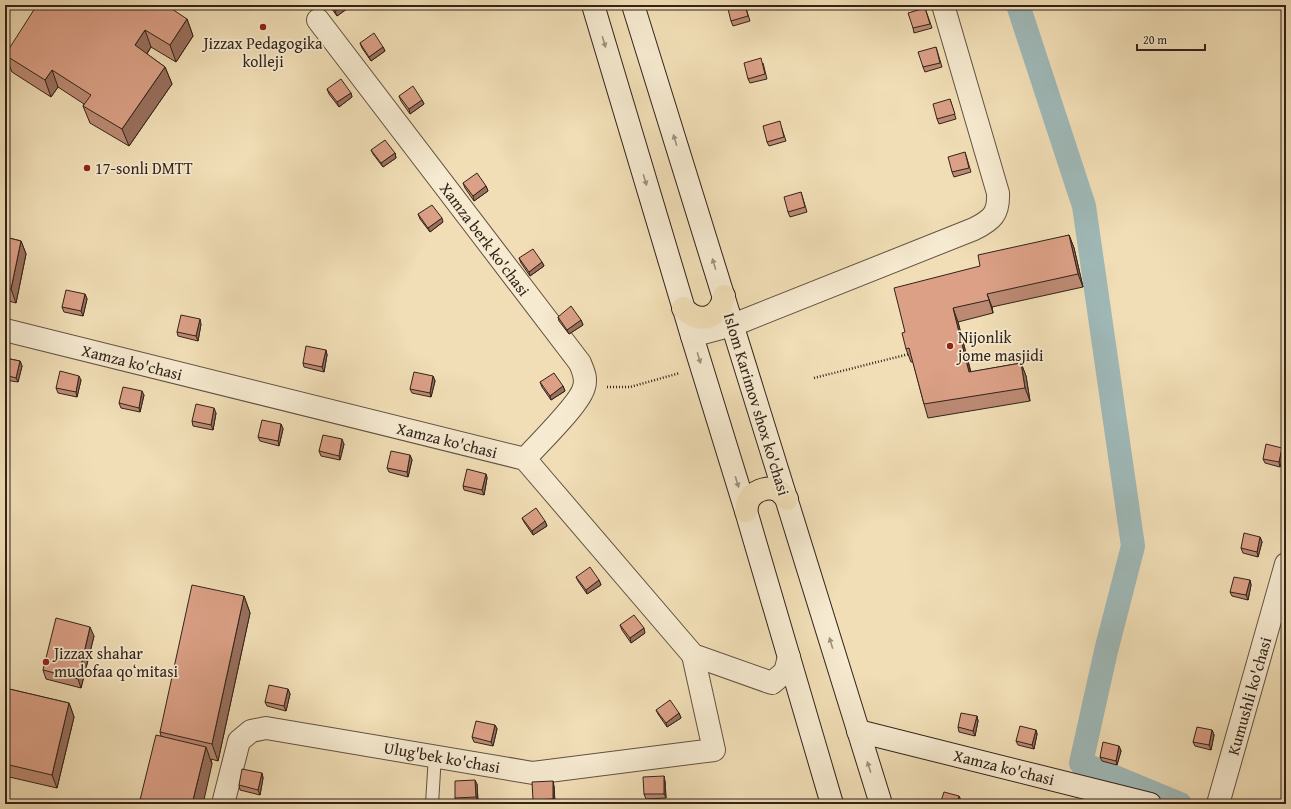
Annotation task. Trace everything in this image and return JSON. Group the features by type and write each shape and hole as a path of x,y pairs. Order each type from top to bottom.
{"main road":[{"path":"683,308 696,318 712,316 723,304 724,296"},
{"path":"746,511 748,501 754,494 761,490 770,488 778,491 787,499"}],"street":[{"path":"592,5 746,511 832,804"},
{"name":"Islom Karimov shox ko'chasi","path":"633,5 881,804"},
{"path":"692,336 733,325 974,229 988,222 996,212 999,203 998,192 943,5"},
{"name":"Xamza berk ko'chasi","path":"318,20 580,363 585,376 584,388"},
{"name":"Xamza ko'chasi","path":"5,330 525,459"},
{"path":"584,388 578,400 525,459 693,655 772,684 784,672 789,657"},
{"name":"Kumushli ko'chasi","path":"1218,804 1286,564"},
{"name":"Ulug'bek ko'chasi","path":"224,804 239,741 251,731 266,728 435,755 533,773 714,750 693,655"},
{"name":"Xamza ko'chasi","path":"858,731 1150,804"}],"lane":[{"path":"432,804 435,755"}],"path":[{"path":"814,378 909,354"},
{"path":"584,388 630,387 702,368"}],"building":[{"path":"37,5 73,5 77,8 79,5 166,5 187,19 170,45 145,30 135,45 165,67 122,129 83,106 91,95 52,70 45,80 5,55"},
{"path":"331,5 344,5 335,11"},
{"path":"727,5 745,5 748,16 731,21"},
{"path":"925,8 930,24 913,28 908,13"},
{"path":"374,33 383,47 369,57 360,43"},
{"path":"936,47 940,63 923,67 918,52"},
{"path":"761,58 765,74 748,79 744,63"},
{"path":"341,79 351,93 337,102 327,89"},
{"path":"413,86 422,100 409,109 399,96"},
{"path":"950,99 955,114 937,119 933,104"},
{"path":"780,121 784,137 767,142 763,126"},
{"path":"385,140 395,153 381,163 371,150"},
{"path":"965,152 969,168 952,172 948,157"},
{"path":"477,173 486,186 473,196 463,183"},
{"path":"801,192 805,207 788,212 784,197"},
{"path":"432,205 442,218 428,228 418,214"},
{"path":"1069,235 1078,274 987,294 989,300 953,308 969,372 1021,363 1025,388 924,404 909,348 906,349 902,333 905,332 894,288 980,266 978,255"},
{"path":"5,237 21,241 11,289 5,288"},
{"path":"533,249 542,262 529,272 519,258"},
{"path":"66,290 85,294 81,311 62,307"},
{"path":"571,306 581,320 567,330 558,317"},
{"path":"181,315 200,319 196,336 177,332"},
{"path":"306,346 326,350 322,367 303,363"},
{"path":"5,358 20,361 16,378 5,375"},
{"path":"60,371 79,376 76,392 56,388"},
{"path":"414,372 433,376 430,393 410,389"},
{"path":"554,373 563,386 550,396 540,382"},
{"path":"123,387 142,391 139,408 119,403"},
{"path":"196,404 214,408 211,425 192,421"},
{"path":"262,420 281,424 278,441 258,437"},
{"path":"323,435 342,439 339,456 319,451"},
{"path":"1266,444 1282,448 1279,462 1263,459"},
{"path":"391,451 410,455 407,472 387,468"},
{"path":"467,469 486,474 482,490 463,486"},
{"path":"536,508 545,521 532,531 522,518"},
{"path":"1244,533 1260,537 1257,552 1241,548"},
{"path":"590,567 599,580 586,590 576,577"},
{"path":"1234,577 1250,580 1246,595 1230,592"},
{"path":"192,585 244,596 212,744 160,732"},
{"path":"634,615 644,628 630,638 620,625"},
{"path":"56,618 90,627 78,679 43,670"},
{"path":"269,685 288,689 284,706 265,702"},
{"path":"5,688 69,703 52,775 5,764"},
{"path":"670,700 679,713 666,723 656,710"},
{"path":"961,713 977,716 973,731 958,727"},
{"path":"476,721 495,725 491,742 472,737"},
{"path":"1020,726 1036,730 1032,745 1016,741"},
{"path":"1197,727 1212,730 1209,745 1193,742"},
{"path":"156,735 206,747 192,804 139,804"},
{"path":"1103,742 1119,746 1116,761 1100,757"},
{"path":"242,769 262,773 258,790 239,785"},
{"path":"664,776 664,794 644,794 643,777"},
{"path":"475,780 476,797 455,798 455,781"},
{"path":"553,781 553,799 533,800 532,782"},
{"path":"944,792 959,796 957,804 940,804"}],"waterway":[{"path":"1018,5 1084,206 1133,546 1106,651 1081,763 1180,804"}],"place":[{"name":"Jizzax Pedagogika kolleji","path":"263,27"},
{"name":"17-sonli DMTT","path":"87,168"},
{"name":"Nijonlik jome masjidi","path":"950,346"},
{"name":"Jizzax shahar mudofaa qoʻmitasi","path":"46,662"}]}
